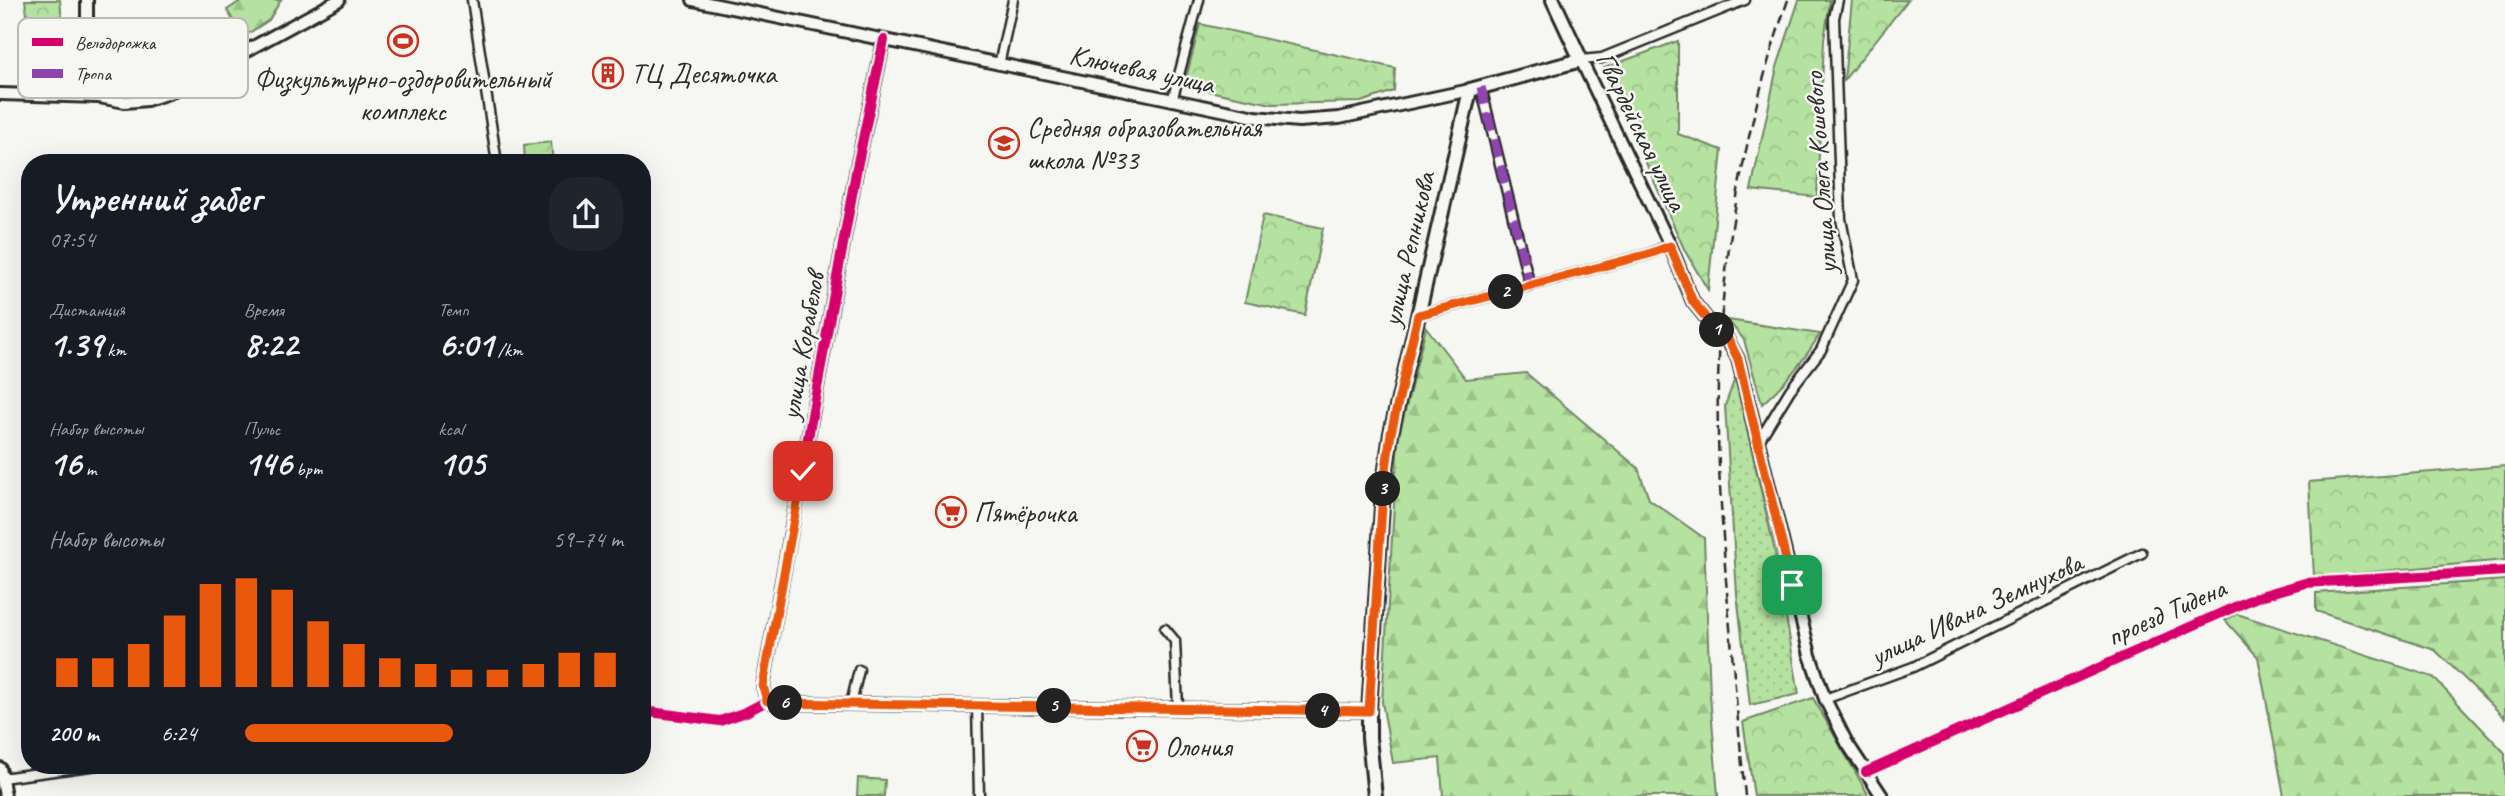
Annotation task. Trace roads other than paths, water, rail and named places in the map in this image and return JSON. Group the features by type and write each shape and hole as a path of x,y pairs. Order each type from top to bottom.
{"main road":[{"path":"87,0 88,18"},
{"path":"248,50 338,0"},
{"name":"Ключевая улица","path":"693,0 1172,101 1255,117 1299,121 1339,118 1476,88 1581,60"},
{"name":"Гвардейская улица","path":"1553,0 1670,246 1693,302 1715,329 1727,337 1738,359 1810,654 1825,699 1847,743 1882,796"},
{"name":"улица Корабелов","path":"767,701 763,686 765,674 803,477 857,166 884,40"},
{"name":"улица Репникова","path":"1375,796 1369,711 1383,490 1391,433 1476,88"},
{"path":"0,94 18,95"},
{"path":"104,98 125,102 153,98"},
{"path":"767,701 1369,711"},
{"path":"1,773 5,796"}],"street":[{"path":"472,0 496,154"},
{"path":"999,65 1013,0"},
{"path":"1172,101 1199,0"},
{"path":"1581,60 1602,58 1724,4 1745,0"},
{"name":"улица Олега Кошевого","path":"1757,444 1790,390 1821,349 1853,280 1840,219 1834,18 1838,0"},
{"path":"1476,88 1530,286"},
{"path":"1418,315 1649,254 1670,246"},
{"name":"улица Ивана Земнухова","path":"1825,699 1913,667 2114,570 2142,553"},
{"name":"проезд Тидена","path":"1866,772 2257,597 2305,583 2505,571"},
{"path":"1166,629 1175,641 1178,708"},
{"path":"851,704 859,670"},
{"path":"651,712 720,721 767,701"},
{"path":"977,705 979,796"},
{"path":"1,773 21,771"}],"railway":[{"path":"1745,796 1721,496 1719,358 1726,268 1741,176 1761,86 1788,0"}],"place":[{"name":"Физкультурно-оздоровительный комплекс","path":"403,41"},
{"name":"ТЦ Десяточка","path":"608,73"},
{"name":"Средняя образовательная школа №33","path":"1004,143"},
{"name":"Пятёрочка","path":"951,512"},
{"name":"Олония","path":"1142,746"}]}
